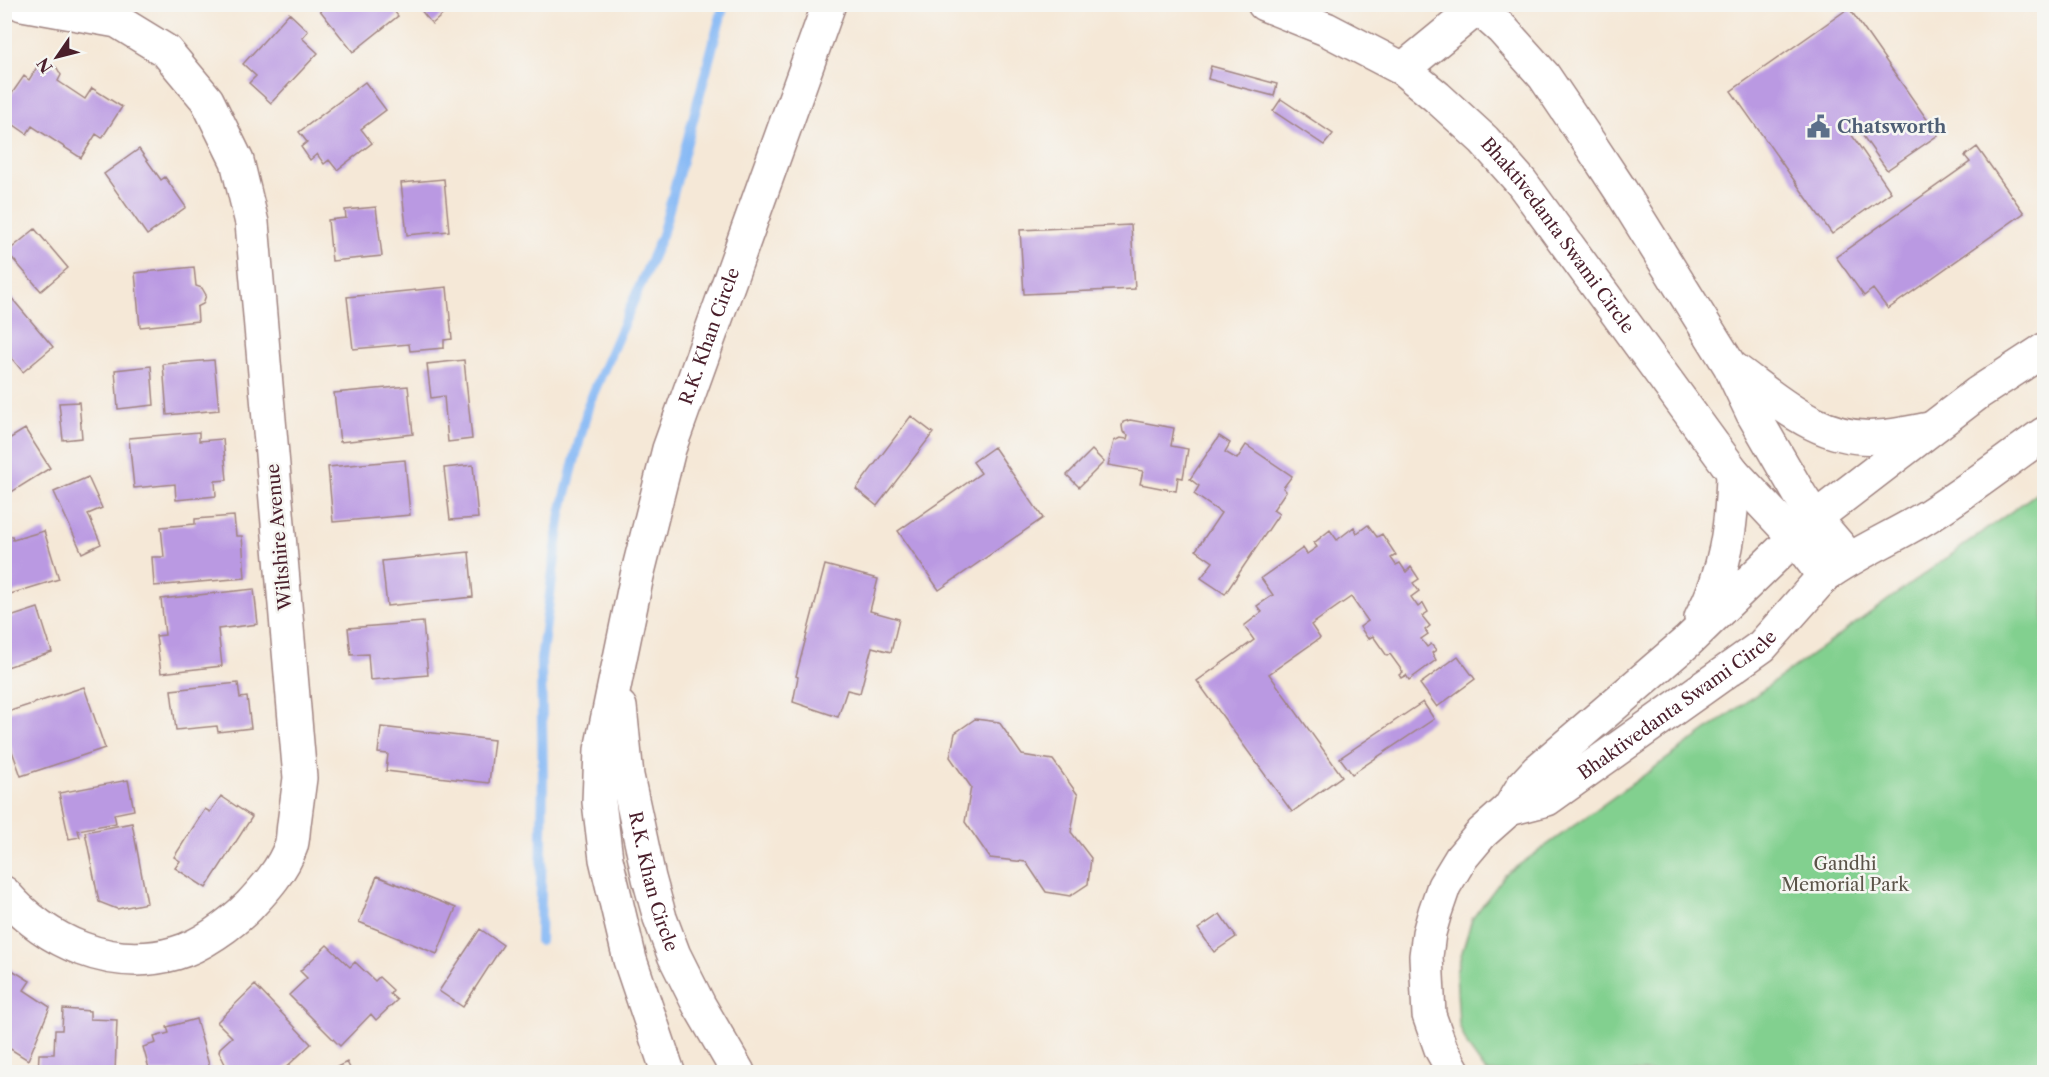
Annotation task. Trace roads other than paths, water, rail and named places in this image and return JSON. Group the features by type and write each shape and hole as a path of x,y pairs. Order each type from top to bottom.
{"street":[{"name":"Wiltshire Avenue","path":"4,893 33,921 65,942 103,956 138,958 177,953 207,938 238,917 270,884 291,846 300,778 252,223 237,161 207,100 166,51 117,21 22,4"},
{"name":"R.K. Khan Circle","path":"666,1070 630,960 606,859 598,802 601,750 637,576 669,449 829,4"},
{"name":"Bhaktivedanta Swami Circle","path":"1264,4 1326,29 1403,69 1484,140 1522,183 1733,472 1805,528"},
{"path":"1403,69 1478,6 1544,76 1621,191 1730,366 1753,414 1794,485 1805,528 1837,567"},
{"name":"Bhaktivedanta Swami Circle","path":"1454,1072 1429,1015 1426,956 1429,933 1444,886 1461,858 1482,833 1509,809 1523,786 1553,756 1688,641 1805,528 1978,393 2044,350"},
{"path":"1730,366 1815,426 1849,435 1876,438 1932,429"},
{"name":"Bhaktivedanta Swami Circle","path":"1509,809 1546,799 1762,646 1837,567 1898,534 2044,434"},
{"path":"1688,641 1721,574 1731,506 1733,472"},
{"name":"R.K. Khan Circle","path":"616,675 627,776 646,868 660,918 674,955 699,1005 738,1072"}],"waterway":[{"path":"540,941 543,779 541,660 561,513 589,403 662,235 724,4"}],"place":[{"name":"Chatsworth","path":"1819,127"}],"park label":[{"name":"Gandhi Memorial Park","path":"1845,874"}]}
